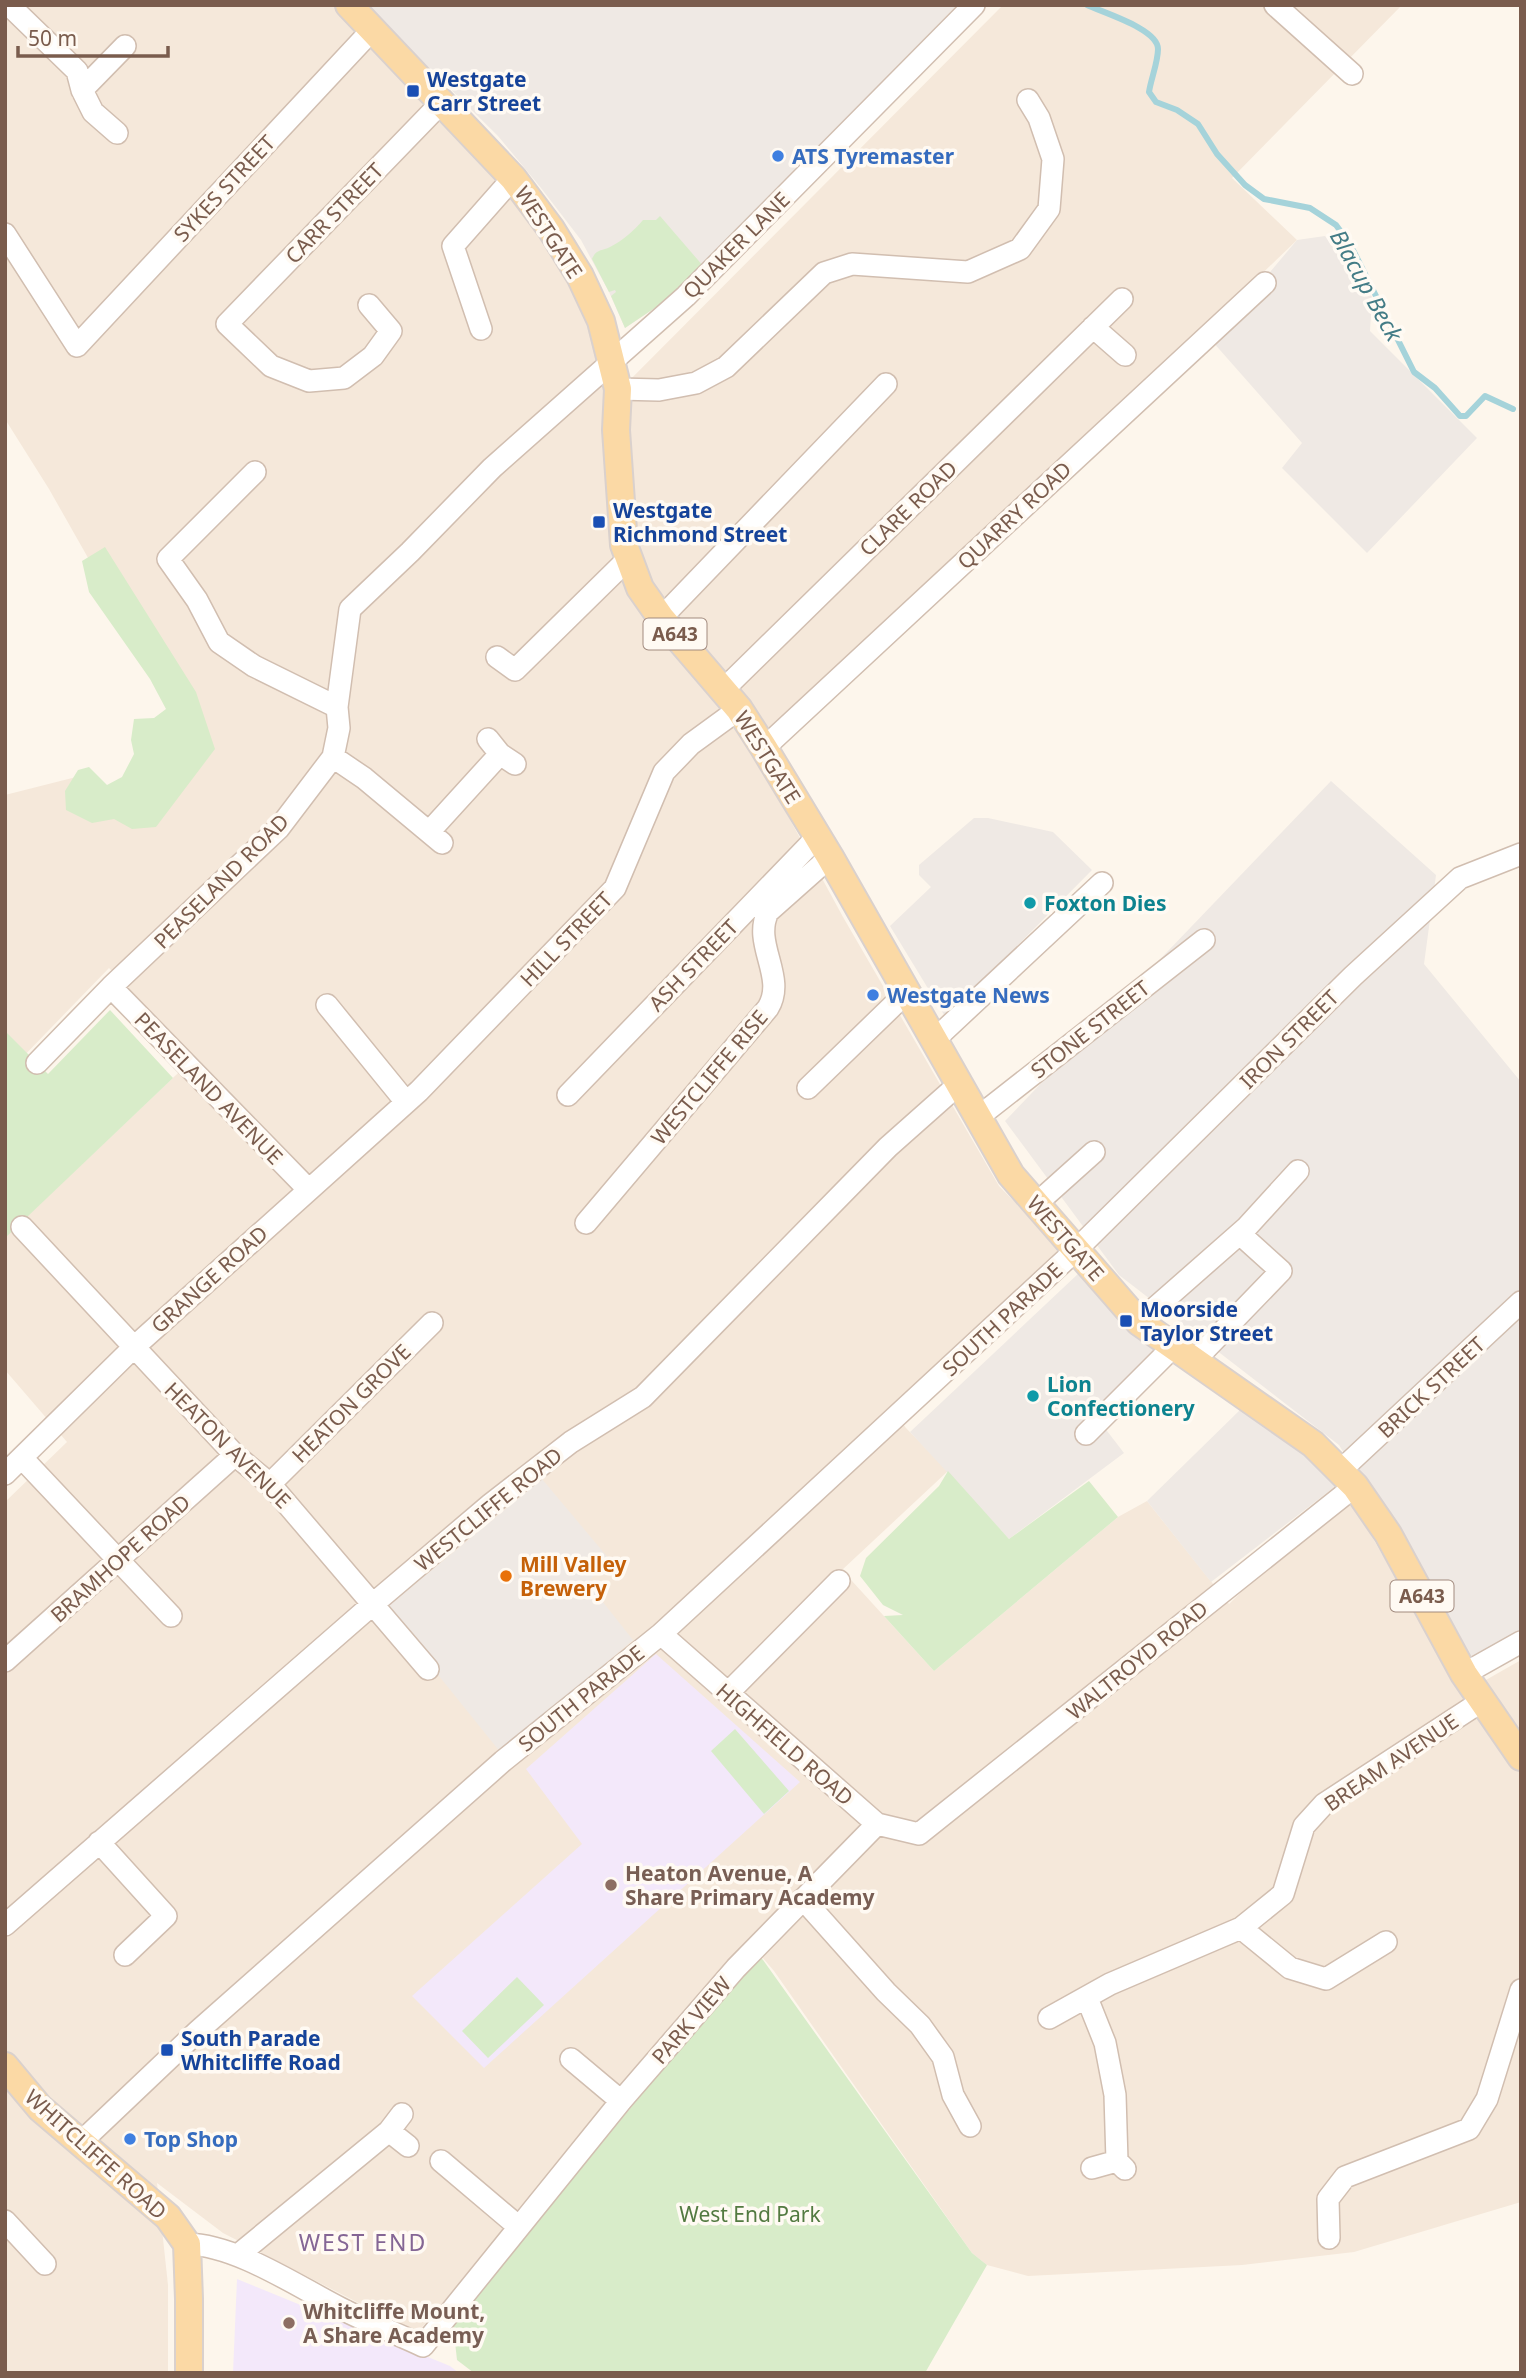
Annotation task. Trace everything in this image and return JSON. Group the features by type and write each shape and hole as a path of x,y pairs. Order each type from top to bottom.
{"main road":[{"name":"WESTGATE","path":"349,5 513,178 551,229 580,276 601,321 618,388 617,430 624,545 640,588 661,618 731,699 764,748 824,847 1010,1175 1139,1322 1313,1444 1348,1479"},
{"name":"A643","path":"1348,1479 1388,1534 1464,1674 1521,1757"},
{"name":"WHITCLIFFE ROAD","path":"8,2076 40,2108 168,2217 187,2244"},
{"path":"187,2244 190,2299 189,2373"}],"street":[{"path":"9,5 77,71 82,90 93,112 117,133"},
{"name":"QUAKER LANE","path":"612,360 686,296 974,5"},
{"path":"1275,5 1352,74"},
{"name":"SYKES STREET","path":"5,234 77,345 372,30"},
{"path":"82,90 125,46"},
{"path":"618,388 659,390 696,383 726,367 824,273 852,264 968,272 1020,249 1049,209 1053,159 1039,118 1028,100"},
{"name":"CARR STREET","path":"369,305 391,331 373,356 344,378 309,381 271,366 227,324 441,103"},
{"path":"481,329 453,246 513,178"},
{"name":"QUARRY ROAD","path":"764,748 1265,283"},
{"name":"CLARE ROAD","path":"731,699 1122,299"},
{"path":"1093,327 1125,355"},
{"name":"PEASELAND ROAD","path":"37,1063 111,987 279,828 333,757 339,728 337,706 350,609 411,552 492,468 612,360"},
{"path":"661,618 886,384"},
{"path":"255,472 168,559 197,600 219,642 254,666 337,706"},
{"path":"497,657 515,670 629,558"},
{"name":"HILL STREET","path":"413,1096 615,888 664,772 731,699"},
{"path":"333,757 364,778 436,838 501,752"},
{"name":"ASH STREET","path":"568,1095 824,847"},
{"name":"WESTCLIFFE RISE","path":"586,1223 775,996 775,985 762,933 763,921 824,847"},
{"name":"IRON STREET","path":"1076,1250 1353,976 1460,878 1521,854"},
{"path":"933,1041 1102,883"},
{"name":"STONE STREET","path":"977,1118 1204,940"},
{"name":"PEASELAND AVENUE","path":"111,987 308,1189"},
{"path":"808,1088 906,993"},
{"path":"327,1005 413,1096"},
{"name":"WESTCLIFFE ROAD","path":"5,1925 491,1504 571,1442 643,1397 887,1147 958,1084"},
{"name":"GRANGE ROAD","path":"5,1474 133,1348 413,1096"},
{"path":"1036,1204 1094,1152"},
{"path":"1139,1322 1240,1234 1298,1171"},
{"name":"HEATON AVENUE","path":"22,1227 235,1455 270,1484 428,1669"},
{"path":"1086,1434 1281,1271 1240,1234"},
{"name":"SOUTH PARADE","path":"81,2141 198,2031 503,1761 661,1634 1076,1250"},
{"name":"BRICK STREET","path":"1348,1479 1521,1302"},
{"name":"HEATON GROVE","path":"270,1484 432,1323"},
{"name":"BRAMHOPE ROAD","path":"5,1661 235,1455"},
{"path":"22,1458 116,1561 171,1616"},
{"name":"WALTROYD ROAD","path":"919,1834 1348,1479"},
{"path":"728,1693 839,1581"},
{"name":"HIGHFIELD ROAD","path":"661,1634 877,1824 919,1834"},
{"path":"1464,1674 1521,1642"},
{"name":"BREAM AVENUE","path":"1049,2018 1110,1984 1241,1928 1283,1894 1304,1826 1324,1804 1482,1701"},
{"name":"PARK VIEW","path":"238,2255 344,2310 423,2346 621,2101 736,1968 877,1824"},
{"path":"99,1842 166,1916 125,1955"},
{"path":"803,1899 886,1992 920,2025 943,2057 953,2095 970,2126"},
{"path":"1241,1928 1290,1968 1326,1979 1386,1942"},
{"path":"1329,2238 1328,2199 1345,2177 1469,2129 1487,2099 1521,1990"},
{"path":"1087,1997 1108,2056 1115,2095 1121,2165 1092,2168"},
{"path":"571,2059 621,2101"},
{"path":"187,2244 206,2244 238,2255 389,2132 402,2114"},
{"path":"389,2132 408,2146"},
{"path":"441,2161 519,2227"},
{"path":"5,2221 45,2264"}],"shaded area":[{"path":"5,5 334,5 495,175 548,247 582,306 606,404 1003,5 1402,5 1232,178 1297,240 757,759 843,917 999,1186 1061,1250 890,1407 906,1428 948,1471 842,1570 934,1671 1118,1517 1147,1501 1229,1604 1266,1568 1345,1505 1354,1506 1463,1693 1521,1660 1521,2202 1354,2252 1242,2265 1028,2276 987,2265 972,2253 774,1971 749,1942 418,2332 223,2233 157,2183 168,2285 168,2373 5,2373 5,1502 67,1442 5,1370 5,1237 195,1057 109,968 18,1062 5,1063 5,795 88,774 134,816 193,743 49,489 5,419"},
{"path":"365,5 957,5 861,103 811,161 680,291 625,328 581,240 541,188 498,136"},
{"path":"1325,236 1372,297 1370,331 1477,438 1367,553 1282,468 1302,443 1212,341 1297,240"},
{"path":"1331,781 1436,875 1424,964 1521,1082 1521,1632 1472,1659 1339,1445 1119,1275 1005,1121"},
{"path":"974,818 988,818 1053,832 1092,870 946,1018 890,926 931,887 919,875 919,865"},
{"name":"Lion Confectionery","path":"1079,1273 1162,1351 1104,1427 1124,1453 1009,1539 910,1432"},
{"path":"1242,1408 1306,1451 1337,1485 1211,1582 1147,1501"},
{"path":"542,1479 610,1560 587,1582 633,1640 501,1753 385,1609"},
{"name":"Heaton Avenue, A Share Primary Academy","path":"656,1654 800,1782 484,2068 412,1996 582,1844 526,1769"},
{"name":"Whitcliffe Mount, A Share Academy","path":"237,2279 450,2366 459,2373 233,2373"}],"green space":[{"path":"660,216 704,267 680,291 625,328 611,296 616,292 609,292 592,259 597,252 624,238 643,220 656,220"},
{"path":"105,547 196,692 215,749 156,827 132,829 114,819 92,823 66,810 65,791 78,770 89,767 107,785 122,777 134,754 131,740 134,719 154,718 166,709 150,679 89,592 82,561"},
{"path":"110,1010 173,1078 5,1238 5,1031 48,1074"},
{"path":"948,1471 1009,1539 1089,1481 1118,1517 934,1671 884,1616 903,1615 883,1605 860,1576 866,1558 939,1486"},
{"path":"735,1729 789,1791 764,1814 711,1751"},
{"name":"West End Park","path":"758,1953 972,2253 987,2265 925,2373 474,2373 457,2360 453,2324"},
{"path":"517,1977 544,2005 488,2058 462,2031"}],"waterway":[{"name":"Blacup Beck","path":"1087,5 1140,28 1156,42 1158,54 1149,92 1156,102 1177,110 1198,124 1217,154 1245,185 1264,199 1310,208 1336,225 1350,244 1414,372 1435,388 1460,416 1466,416 1485,396 1513,409"}],"place":[{"name":"Westgate Carr Street","path":"413,91"},
{"name":"ATS Tyremaster","path":"778,156"},
{"name":"Westgate Richmond Street","path":"599,522"},
{"name":"Foxton Dies","path":"1030,903"},
{"name":"Westgate News","path":"873,995"},
{"name":"Moorside Taylor Street","path":"1126,1321"},
{"name":"Lion Confectionery","path":"1033,1396"},
{"name":"Mill Valley Brewery","path":"506,1576"},
{"name":"Heaton Avenue, A Share Primary Academy","path":"611,1885"},
{"name":"South Parade Whitcliffe Road","path":"167,2050"},
{"name":"Top Shop","path":"130,2139"},
{"name":"Whitcliffe Mount, A Share Academy","path":"289,2323"}],"district":[{"name":"WEST END","path":"363,2242"}]}
